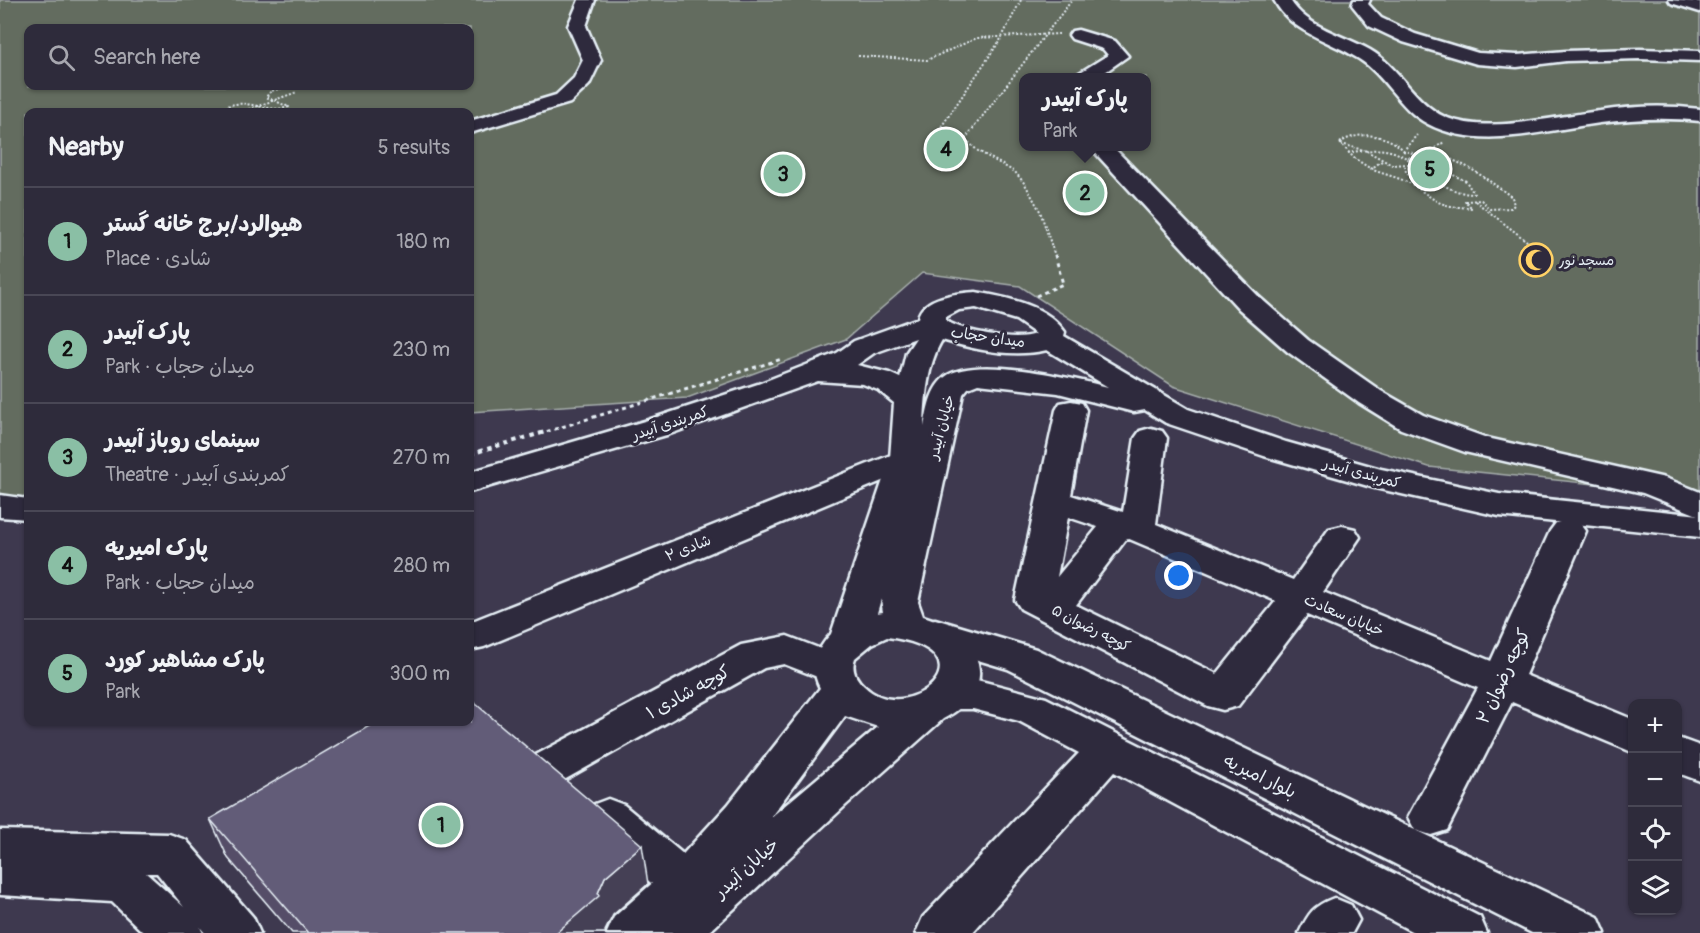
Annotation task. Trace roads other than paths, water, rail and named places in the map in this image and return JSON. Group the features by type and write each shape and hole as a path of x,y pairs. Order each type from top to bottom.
{"street":[{"path":"474,126 562,99 582,81 592,60 577,26 587,0"},
{"path":"1282,0 1302,23 1374,59 1427,115 1439,121 1469,129 1513,129"},
{"path":"1362,0 1360,5 1375,22 1409,38 1477,58 1516,61 1566,56 1640,54 1700,56"},
{"path":"1677,0 1700,7"},
{"path":"1078,35 1109,45 1119,56 1094,73"},
{"path":"1427,115 1428,142 1640,112 1664,110 1700,115"},
{"path":"1103,151 1249,303 1298,346 1370,397 1403,417 1476,445 1653,485 1700,505"},
{"name":"میدان حجاب","path":"976,300 1011,308 1045,325 1051,332 1049,339 1034,344 1008,343 953,335 934,325 932,314 938,309 961,301 976,300"},
{"name":"کمربندی آبیدر","path":"474,463 577,434 844,348 864,347 934,325"},
{"name":"خیابان آبیدر","path":"632,933 684,883 779,776 841,666 906,459 910,401 920,353 934,325"},
{"name":"کمربندی آبیدر","path":"1049,339 1177,416 1275,449 1375,478 1498,505 1700,526"},
{"name":"کمربندی آبیدر","path":"474,481 659,427 769,390 801,365 847,359 864,347"},
{"path":"801,365 872,377 895,386 910,401"},
{"name":"خیابان آبیدر","path":"920,629 899,602 948,392 957,382 975,375 1058,384 1101,393 1177,416"},
{"name":"کوچه رضوان ۵","path":"1071,410 1034,600 1223,695 1301,596"},
{"path":"1052,609 1129,526 1151,438"},
{"name":"شادی ۲","path":"474,635 906,459"},
{"name":"خیابان سعادت","path":"1053,500 1129,526 1301,596 1628,734"},
{"path":"0,506 24,508"},
{"path":"0,527 24,529"},
{"name":"کوچه رضوان ۲","path":"1431,817 1502,681 1568,531"},
{"path":"1301,596 1342,537"},
{"path":"940,701 959,681 960,668 952,649 920,629 886,624 866,629 841,666 853,702 870,710 889,714 909,714 940,701 973,694 1031,709 1110,748 1462,933"},
{"name":"بلوار امیریه","path":"920,629 1022,659 1580,933"},
{"name":"کوچه شادی ۱","path":"684,883 536,757 755,655 787,650 841,666"},
{"name":"خیابان آبیدر","path":"674,933 830,792 940,701"},
{"path":"941,933 1110,748"},
{"path":"1682,757 1700,764"},
{"path":"0,849 169,854 235,933"},
{"path":"0,875 123,882 178,933"}],"place":[{"name":"پارک امیریه","path":"946,149"},
{"name":"پارک مشاهیر کورد","path":"1430,169"},
{"name":"سینمای روباز آبیدر","path":"783,174"},
{"name":"پارک آبیدر","path":"1085,193"},
{"name":"مسجد نور","path":"1536,260"},
{"name":"هیوالرد/برج خانه گستر","path":"441,825"}]}
